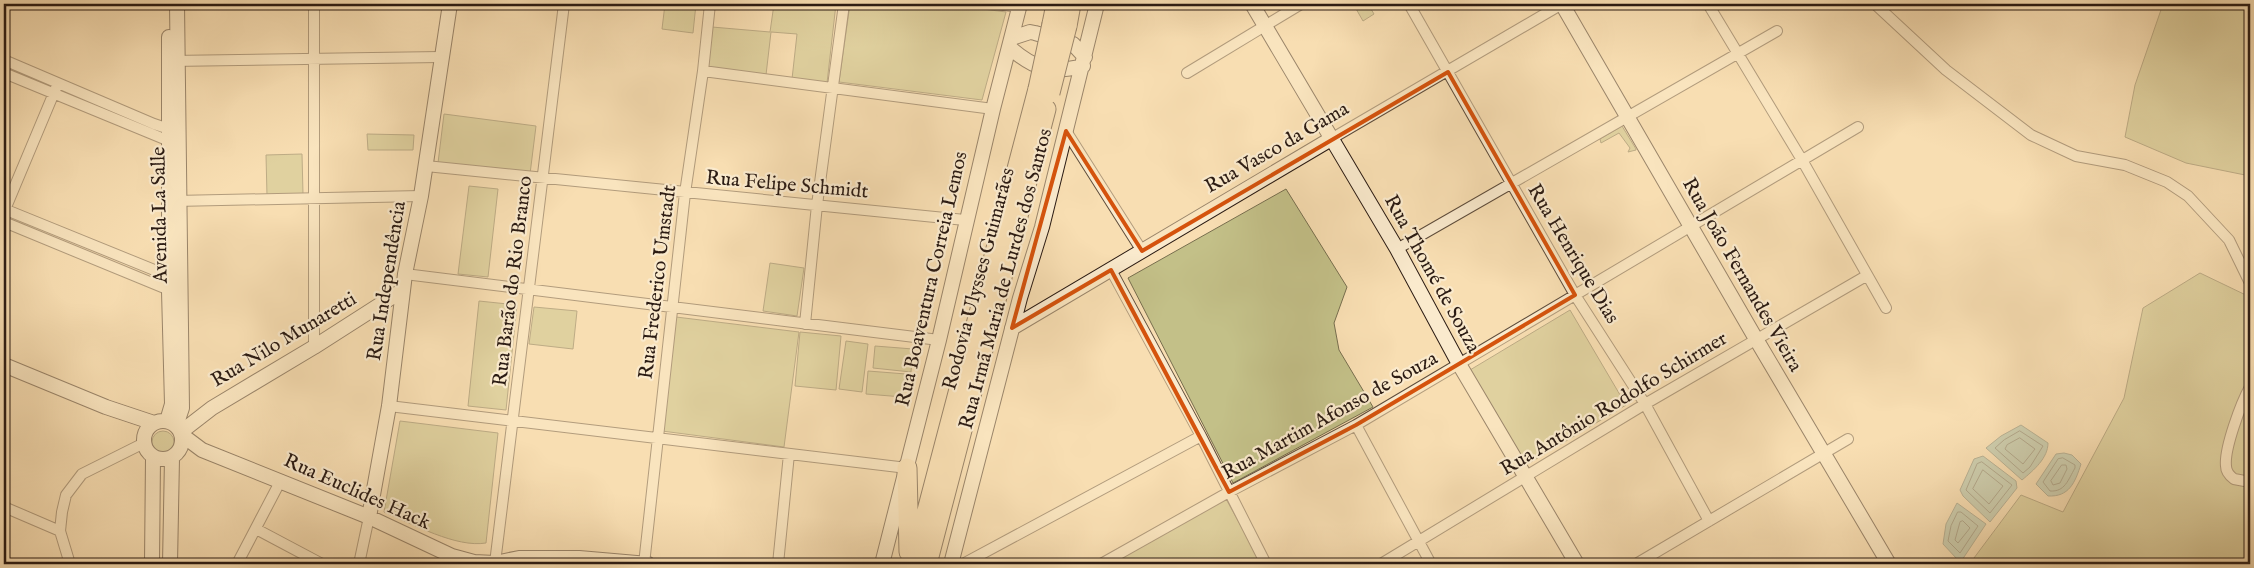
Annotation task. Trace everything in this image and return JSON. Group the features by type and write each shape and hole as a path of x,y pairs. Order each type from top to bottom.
{"highway":[{"name":"Rodovia Ulysses Guimarães","path":"1056,4 1059,25"},
{"name":"Rodovia Ulysses Guimarães","path":"927,564 1059,25 1071,4"},
{"name":"Rodovia Ulysses Guimarães","path":"911,564 1044,91"},
{"path":"907,468 911,564"}],"street":[{"name":"Avenida La Salle","path":"168,4 174,61"},
{"name":"Avenida La Salle","path":"173,427 177,406 174,61 177,4"},
{"path":"314,4 314,347"},
{"name":"Rua Independência","path":"360,564 389,406 403,290 426,166 440,57 450,4"},
{"name":"Rua Barão do Rio Branco","path":"496,564 564,4"},
{"name":"Rua Frederico Umstadt","path":"646,564 685,192 703,71 710,4"},
{"path":"805,324 817,204 844,4"},
{"path":"995,4 1019,9 1030,32"},
{"name":"Rua Irmã Maria de Lurdes dos Santos","path":"951,564 1012,328 1077,90 1098,4"},
{"name":"Rua Thomé de Souza","path":"1252,4 1397,249 1459,364 1577,564"},
{"path":"1187,73 1301,4"},
{"name":"Rua Henrique Dias","path":"1409,4 1575,295 1645,404 1710,521"},
{"name":"Rua Vasco da Gama","path":"1012,328 1562,4"},
{"name":"Rua João Fernandes Vieira","path":"1562,4 1889,564"},
{"path":"1708,4 1802,160 1866,276 1886,308"},
{"path":"1875,4 1946,70 2031,134 2076,156 2125,165 2167,182 2188,196 2229,240 2250,283"},
{"name":"Rua Boaventura Correia Lemos","path":"882,564 939,340 965,220 1019,9"},
{"path":"1397,249 1512,185 1776,31"},
{"path":"1027,63 1010,43 1030,32 1073,44 1084,61 1061,71"},
{"path":"1073,44 1090,35"},
{"path":"174,61 440,57"},
{"path":"4,60 130,114 174,137"},
{"path":"1003,73 1027,63 1061,71 1077,90"},
{"path":"22,81 26,69"},
{"path":"703,71 993,109"},
{"path":"4,73 126,124 174,137"},
{"path":"58,83 4,210 104,250 175,285"},
{"path":"96,112 100,101"},
{"path":"126,124 130,114"},
{"name":"Rua Martim Afonso de Souza","path":"1101,564 1229,492 1356,425 1858,127"},
{"path":"1066,131 1142,251"},
{"name":"Rua Felipe Schmidt","path":"426,166 965,220"},
{"path":"174,201 421,196"},
{"path":"4,222 100,262 175,285"},
{"path":"48,241 52,229"},
{"path":"100,262 104,250"},
{"path":"1110,270 1201,436 1266,564"},
{"path":"406,274 939,340"},
{"name":"Rua Antônio Rodolfo Schirmer","path":"1381,564 1526,478 1645,404 1866,276"},
{"name":"Rua Nilo Munaretti","path":"173,427 212,408 314,347 403,290"},
{"name":"Rua Euclides Hack","path":"4,365 106,407 173,427 202,450 281,480 369,517 452,556 474,562 496,564 519,558 579,558 646,564"},
{"path":"2250,388 2243,400 2238,415 2227,452 2226,467 2228,474 2234,480 2250,482"},
{"path":"177,406 196,414"},
{"path":"389,406 907,468"},
{"name":"Rua Euclides Hack","path":"106,407 133,423 144,439"},
{"name":"Rua Nilo Munaretti","path":"173,427 196,414 212,408"},
{"path":"1356,425 1431,564"},
{"path":"170,564 175,454 182,442 173,427 148,428 144,439 147,452 153,457 162,460 175,454"},
{"path":"963,564 1201,436"},
{"path":"70,564 60,531 66,495 82,474 144,439"},
{"path":"1636,564 1848,439"},
{"name":"Rua Euclides Hack","path":"175,454 202,450"},
{"path":"778,564 789,454"},
{"path":"152,564 153,457"},
{"path":"237,564 281,480"},
{"path":"4,507 60,531"},
{"path":"256,528 322,564"},
{"path":"153,546 170,546"}],"highlighted area":[{"path":"1448,72 1575,295 1356,425 1229,492 1111,270 1012,328 1066,131 1142,251"}],"shaded area":[{"path":"665,4 696,4 693,33 662,29"},
{"path":"774,4 836,4 827,83 792,79 797,34 771,32 766,75 707,70 712,27 770,32"},
{"path":"850,4 944,4 1006,12 982,100 839,82"},
{"path":"1360,4 1368,4 1374,14 1363,21 1355,7"},
{"path":"2163,4 2250,4 2250,176 2186,163 2125,137 2135,85"},
{"path":"444,114 536,126 530,174 438,163"},
{"path":"1622,126 1636,150 1628,152 1630,148 1619,133 1601,143 1600,139"},
{"path":"367,134 414,135 413,150 368,150"},
{"path":"302,154 303,194 267,196 266,155"},
{"path":"469,186 498,189 488,277 458,274"},
{"path":"1286,189 1347,287 1334,323 1339,350 1373,407 1233,483 1128,278"},
{"path":"770,263 804,268 797,316 763,311"},
{"path":"2200,273 2250,297 2250,564 1963,564 1971,562 2021,495 2063,512 2124,398 2143,308"},
{"path":"479,301 517,305 506,410 468,406"},
{"path":"534,307 577,311 573,349 529,344"},
{"path":"1570,310 1626,405 1526,465 1470,370"},
{"path":"676,317 799,332 784,447 662,431"},
{"path":"800,332 841,336 836,390 795,386"},
{"path":"846,341 868,344 862,392 839,389"},
{"path":"875,346 913,349 911,372 873,368"},
{"path":"868,371 906,374 903,397 866,394"},
{"path":"400,421 498,433 486,543 474,544 448,539 384,512"},
{"path":"163,431 171,434 174,442 171,450 163,453 155,450 152,442 155,434"},
{"path":"1226,499 1262,564 1109,564"}],"water":[{"path":"2021,425 2048,443 2043,459 2022,480 1986,448 2001,436"},
{"path":"2056,454 2072,455 2081,464 2079,471 2070,488 2061,494 2048,496 2036,484"},
{"path":"1983,456 2016,481 2017,488 1990,522 1963,496 1960,490 1974,459"},
{"path":"1957,503 1986,524 1962,560 1957,559 1943,544 1946,524"}]}
